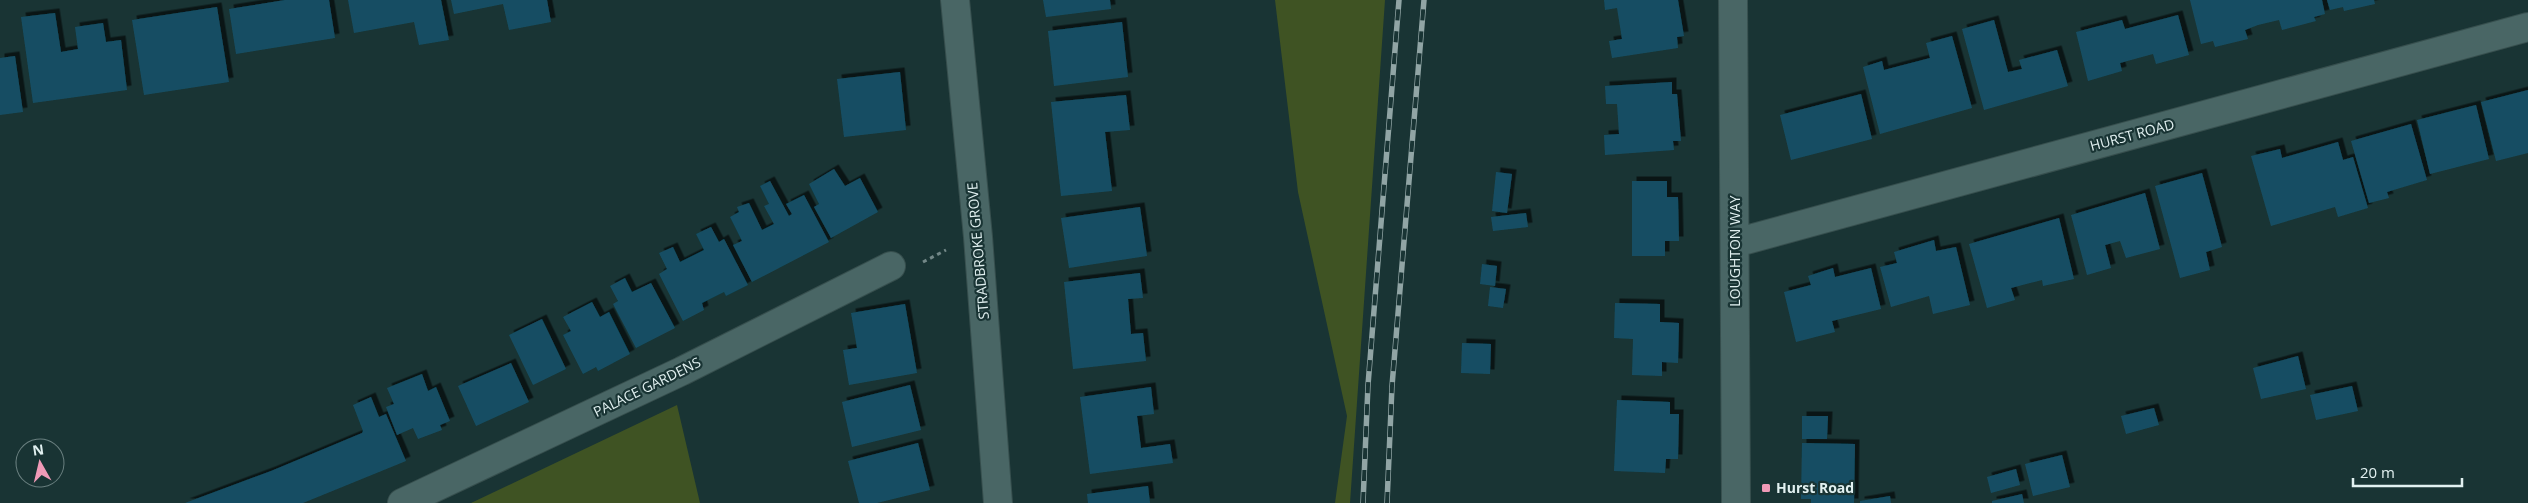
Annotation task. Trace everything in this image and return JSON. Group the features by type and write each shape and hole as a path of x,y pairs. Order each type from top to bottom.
{"street":[{"name":"STRADBROKE GROVE","path":"955,0 978,237 998,503"},
{"name":"LOUGHTON WAY","path":"1732,0 1736,503"},
{"name":"HURST ROAD","path":"1735,243 2528,27"},
{"name":"PALACE GARDENS","path":"402,503 682,370 891,266"}],"path":[{"path":"891,266 917,266 944,250 978,237"}],"green space":[{"path":"1275,0 1385,0 1350,503 1335,503 1347,416 1298,192"},
{"path":"677,405 700,503 471,503"}],"building":[{"path":"285,0 329,0 335,38 236,54 229,9"},
{"path":"348,0 441,0 449,40 419,45 414,22 354,33"},
{"path":"451,0 547,0 551,22 509,30 503,4 454,14"},
{"path":"1043,0 1110,0 1111,9 1046,17"},
{"path":"1604,0 1678,0 1684,36 1677,37 1678,48 1612,58 1609,41 1622,39 1617,8 1605,10"},
{"path":"2190,0 2322,0 2325,14 2314,17 2316,21 2282,30 2279,20 2258,25 2245,30 2248,39 2215,47 2213,41 2201,44"},
{"path":"2327,0 2374,0 2375,4 2344,11 2343,7 2330,10"},
{"path":"217,7 229,82 144,95 132,20"},
{"path":"55,13 61,52 78,49 75,27 103,23 106,42 121,40 127,90 33,103 21,17"},
{"path":"2178,15 2189,55 2156,64 2153,54 2120,63 2122,71 2088,81 2076,32 2122,20 2125,29"},
{"path":"1994,20 2008,72 2022,69 2019,60 2057,50 2068,86 1984,110 1962,29"},
{"path":"1122,22 1128,77 1054,86 1048,31"},
{"path":"1952,36 1972,108 1880,134 1863,67 1882,61 1884,70 1930,58 1926,43"},
{"path":"15,56 23,112 0,115 0,58"},
{"path":"900,72 906,130 844,137 837,79"},
{"path":"1672,82 1672,94 1677,94 1681,141 1673,141 1674,150 1605,155 1604,135 1619,134 1617,104 1606,104 1605,86"},
{"path":"2528,90 2528,153 2496,161 2481,102"},
{"path":"1861,94 1872,139 1791,160 1780,115"},
{"path":"1126,95 1130,130 1105,132 1112,191 1061,196 1051,102"},
{"path":"2476,105 2489,159 2430,174 2417,120"},
{"path":"2411,124 2427,180 2387,192 2389,198 2369,203 2351,141"},
{"path":"2338,142 2343,160 2353,157 2368,208 2338,217 2335,207 2271,226 2251,156 2280,149 2282,158"},
{"path":"834,169 845,186 860,178 878,212 831,238 814,207 819,204 809,184"},
{"path":"1496,172 1512,174 1507,213 1492,211"},
{"path":"2202,173 2222,247 2206,252 2210,270 2180,278 2155,186"},
{"path":"770,181 789,216 792,214 786,204 804,195 829,242 752,282 733,245 742,241 730,217 739,212 737,207 749,203 762,230 774,224 764,206 769,204 760,186"},
{"path":"1632,181 1667,181 1667,197 1678,197 1679,241 1665,241 1665,256 1632,256"},
{"path":"2145,193 2160,249 2126,258 2120,241 2105,245 2111,268 2087,275 2071,215"},
{"path":"1140,207 1147,256 1069,268 1061,218"},
{"path":"1526,213 1528,227 1493,231 1491,217"},
{"path":"2059,218 2074,279 2043,286 2042,280 2011,288 2015,300 1987,308 1969,244"},
{"path":"711,227 719,242 724,239 748,285 726,296 724,292 702,303 704,310 683,321 659,274 667,269 659,253 673,247 680,262 704,250 696,234"},
{"path":"1934,240 1936,251 1956,247 1970,305 1933,314 1929,296 1891,307 1880,267 1897,263 1894,252"},
{"path":"1482,264 1497,266 1495,286 1480,284"},
{"path":"1833,268 1835,277 1871,268 1881,309 1832,321 1835,332 1796,342 1784,292 1811,285 1808,276"},
{"path":"1140,273 1143,298 1128,299 1131,334 1143,333 1146,361 1073,369 1064,282"},
{"path":"625,278 632,292 651,283 675,328 636,348 613,304 618,301 610,286"},
{"path":"1490,287 1506,289 1503,308 1488,306"},
{"path":"592,302 600,317 609,312 630,354 598,371 596,367 583,374 563,335 571,331 563,317"},
{"path":"1615,303 1660,304 1660,322 1679,323 1678,363 1662,362 1662,376 1632,375 1633,339 1614,338"},
{"path":"905,304 917,373 849,385 843,350 857,348 851,313"},
{"path":"542,319 566,369 533,385 509,335"},
{"path":"1462,343 1491,344 1490,374 1461,373"},
{"path":"2298,356 2306,389 2261,399 2253,368"},
{"path":"511,363 529,402 476,426 458,386"},
{"path":"422,374 428,391 436,387 450,421 440,425 442,430 418,439 413,428 397,435 386,407 394,404 387,388"},
{"path":"910,385 921,430 852,447 842,402"},
{"path":"2352,386 2358,411 2316,420 2310,395"},
{"path":"1151,387 1154,414 1137,416 1141,448 1170,444 1173,463 1090,474 1080,397"},
{"path":"371,397 379,417 386,414 406,461 303,503 185,503 271,471 362,433 363,431 353,405"},
{"path":"1617,400 1670,402 1670,414 1679,414 1678,459 1666,459 1665,473 1614,471"},
{"path":"2154,408 2159,425 2126,434 2121,416"},
{"path":"1802,416 1828,416 1827,439 1802,439"},
{"path":"918,443 930,490 877,503 859,503 848,461"},
{"path":"1802,443 1855,444 1854,503 1811,503 1811,499 1801,499"},
{"path":"2062,455 2070,487 2033,496 2025,464"},
{"path":"2016,469 2020,485 1991,493 1987,477"},
{"path":"1148,486 1150,503 1088,503 1087,494"},
{"path":"2022,494 2024,503 1992,503 1992,501"},
{"path":"1890,496 1891,503 1860,503 1860,501"}],"railway":[{"path":"1363,503 1368,385 1399,0"},
{"path":"1387,503 1392,386 1424,0"}],"place":[{"name":"Hurst Road","path":"1766,488"}]}
